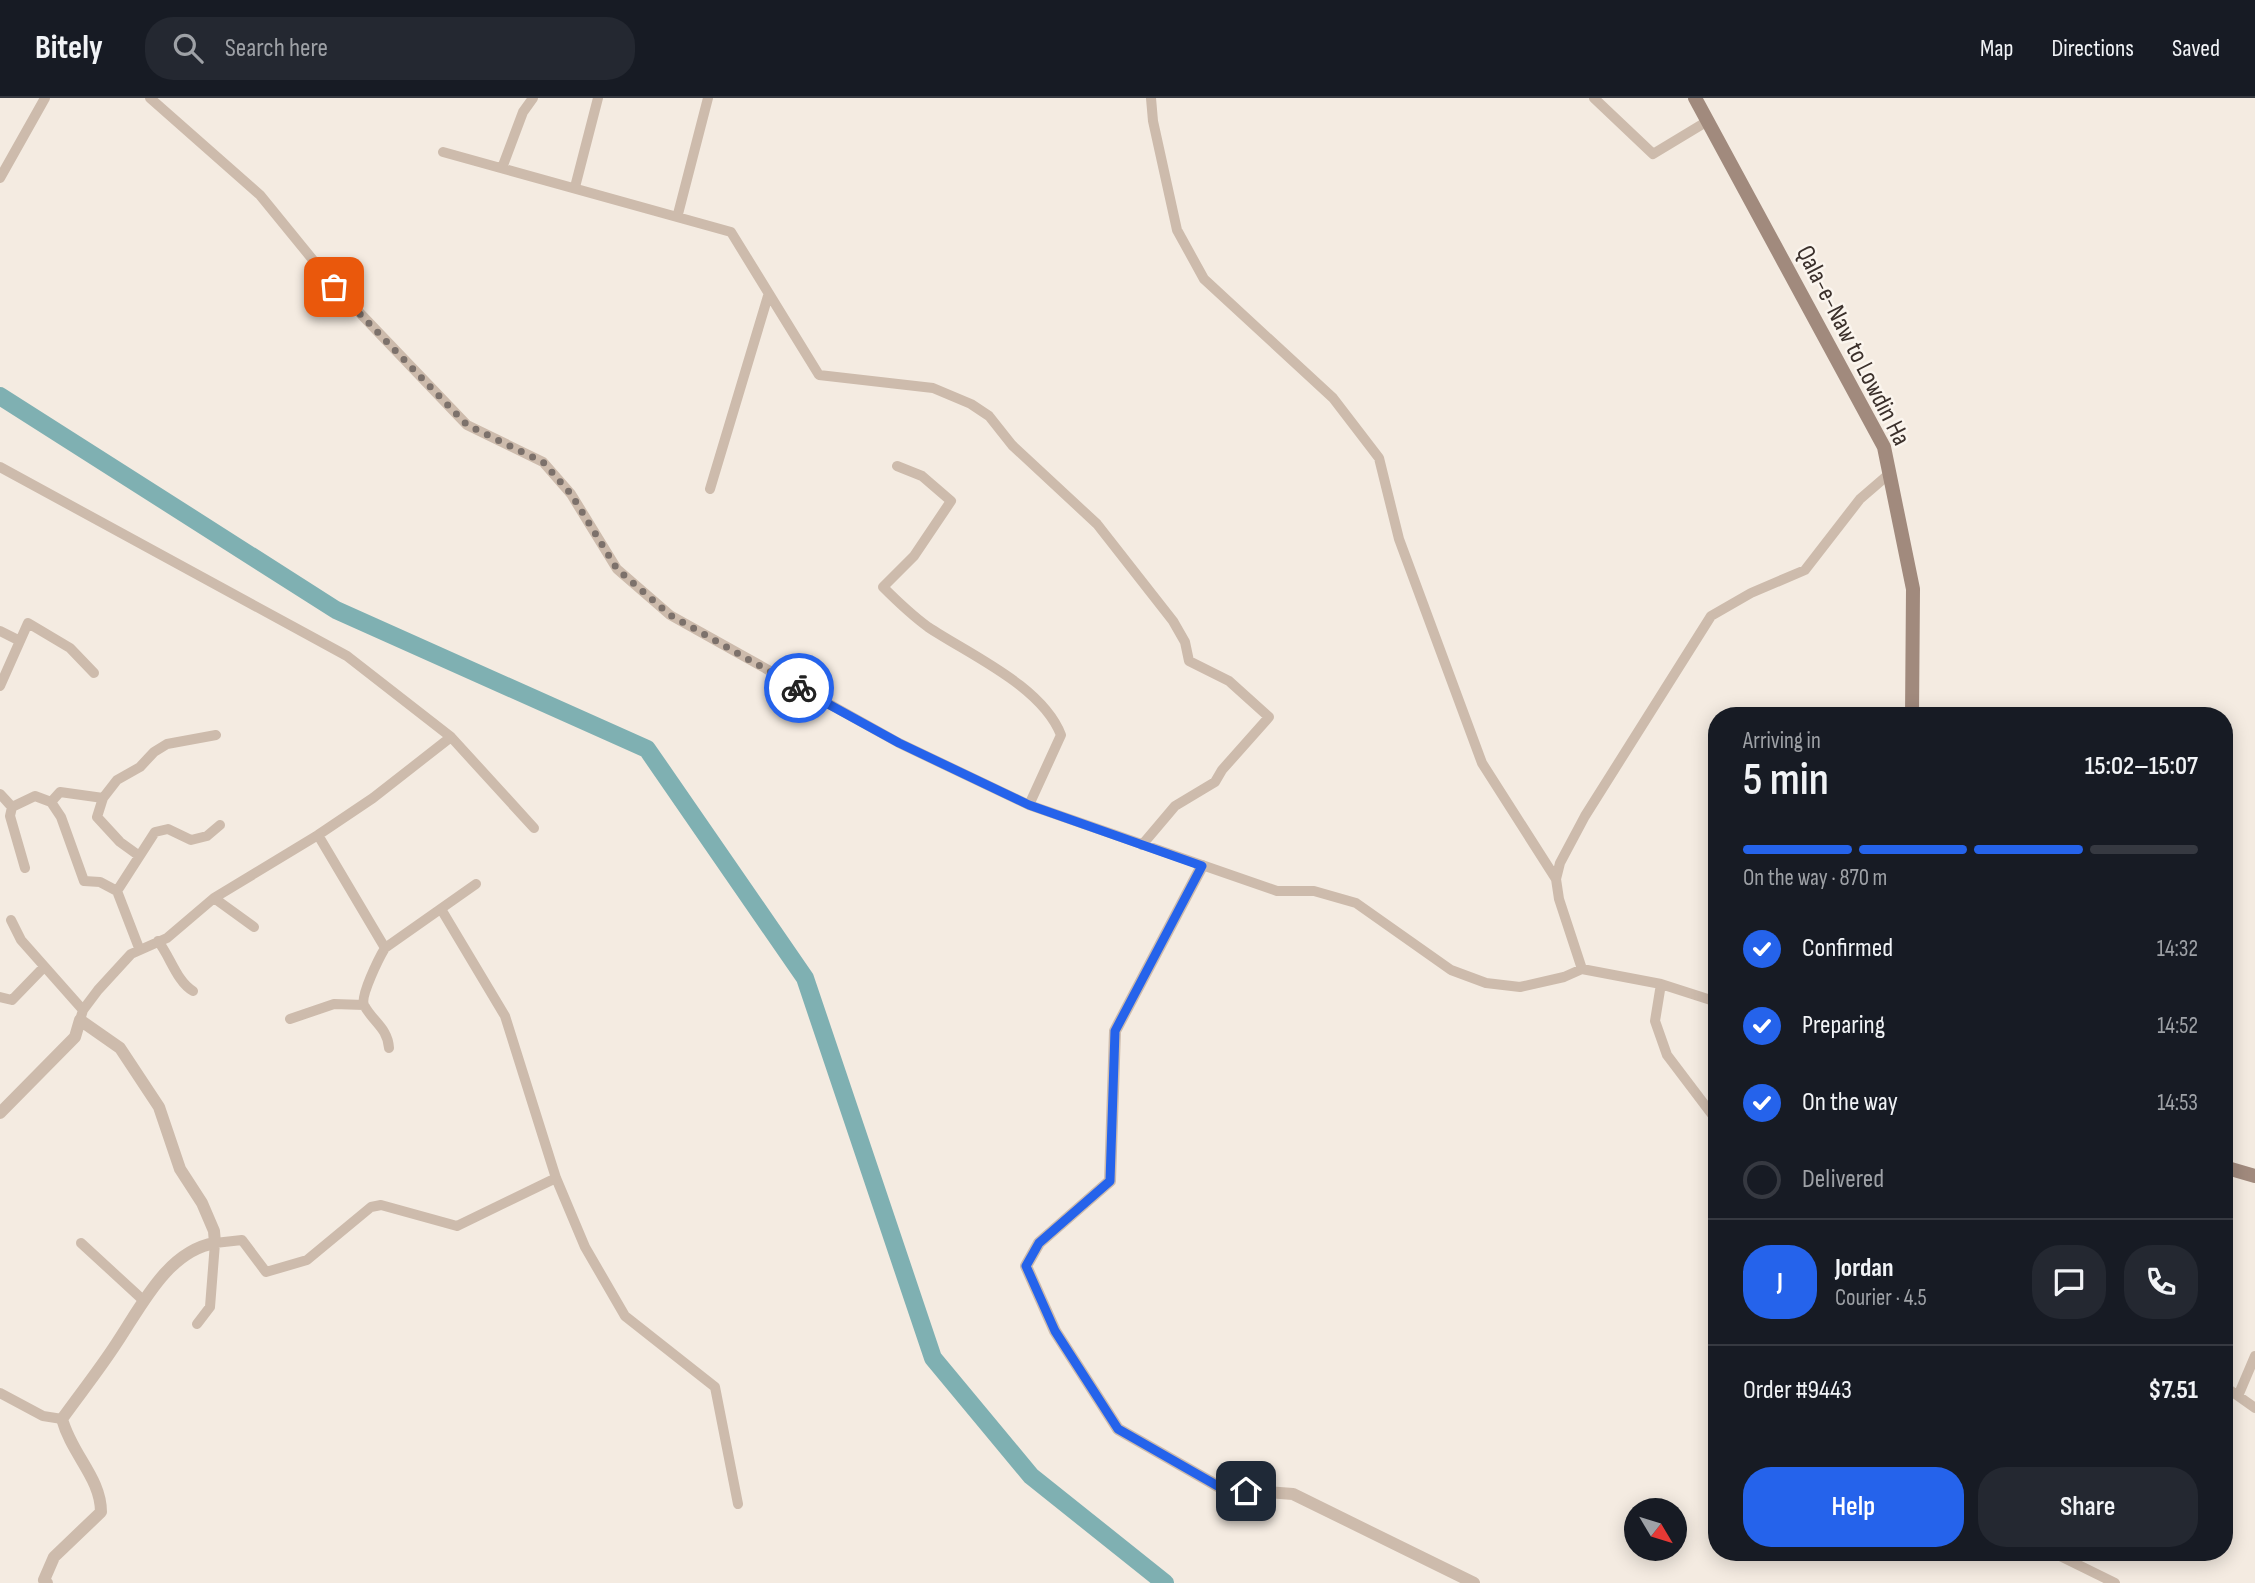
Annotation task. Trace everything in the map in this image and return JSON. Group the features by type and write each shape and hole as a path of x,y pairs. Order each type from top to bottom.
{"main road":[{"name":"Qala-e-Naw to Lowdin Ha","path":"1695,98 1884,447 1913,589 1912,707"},
{"path":"2233,1170 2255,1176"}],"street":[{"path":"0,178 45,98"},
{"path":"150,98 260,195 334,287 467,425 543,462 571,494 617,569 670,615 899,743 1029,805 1277,891 1314,891 1356,903 1451,970 1486,983 1520,987 1564,977 1582,969 1661,984 1708,999"},
{"path":"502,168 523,112 533,98"},
{"path":"575,187 598,98"},
{"path":"678,214 708,98"},
{"path":"1151,98 1153,121 1177,230 1204,279 1333,398 1378,458 1399,539 1482,763 1556,879"},
{"path":"1594,98 1653,154 1706,122"},
{"path":"443,152 678,214 731,232 736,236 768,296 819,374 933,388 971,404 989,416 1012,445 1097,524 1173,621 1185,642 1189,661 1229,681 1267,713 1268,722 1222,770 1215,782 1175,806 1142,845"},
{"path":"710,489 768,296"},
{"path":"897,466 922,476 950,501 914,556 884,587 926,625 1011,678 1055,721 1060,735 1029,805"},
{"path":"0,467 347,656 451,737 534,828"},
{"path":"1582,969 1559,899 1556,879 1560,863 1585,816 1711,616 1751,593 1804,570 1860,499 1889,474"},
{"path":"0,686 26,626 32,623 71,648 94,673"},
{"path":"0,631 20,640"},
{"path":"138,855 120,842 97,817 103,798 117,780 140,767 167,744 216,735"},
{"path":"0,1113 75,1037 81,1015 111,975 139,948 181,928 214,898 373,798 451,737"},
{"path":"51,802 60,792 103,798"},
{"path":"0,794 12,807"},
{"path":"12,807 35,796 51,802 72,841 84,881 100,882 117,891 139,948"},
{"path":"12,807 10,816 25,868"},
{"path":"117,891 155,832 168,829 191,840 207,836 220,825"},
{"path":"318,835 384,948"},
{"path":"1202,866 1115,1031 1110,1181 1039,1243 1026,1266 1055,1331 1118,1429 1223,1489 1293,1494 1474,1583"},
{"path":"389,1048 386,1032 364,1005 363,997 384,948 476,884"},
{"path":"214,898 254,927"},
{"path":"441,909 505,1016 556,1178 585,1247 625,1316 715,1387 738,1504"},
{"path":"11,920 21,940 81,1015 120,1048 159,1107 180,1169 202,1203 214,1231 210,1307 197,1324"},
{"path":"158,941 169,954 182,982 193,991"},
{"path":"0,998 12,1000 44,967"},
{"path":"1661,984 1655,1021 1667,1055 1708,1109"},
{"path":"290,1019 325,1005 364,1005"},
{"path":"62,1419 117,1343 143,1300 184,1255 199,1245 242,1240 265,1272 307,1260 370,1207 381,1205 457,1226 556,1178"},
{"path":"81,1243 143,1300"},
{"path":"2238,1396 2255,1356"},
{"path":"2233,1392 2255,1408"},
{"path":"0,1393 43,1416 62,1419"},
{"path":"47,1583 44,1580 54,1557 101,1512 101,1492 69,1443 62,1419"},
{"path":"2071,1561 2115,1583"}],"waterway":[{"path":"0,396 336,610 647,749 805,978 933,1358 1031,1476 1165,1583"}],"way so far":[{"path":"334,287 467,425 543,462 571,494 617,569 670,615 799,688"}],"route":[{"path":"799,688 860,718 899,743 1029,805 1202,866 1115,1031 1110,1181 1039,1243 1026,1266 1055,1331 1118,1429 1223,1489 1246,1491"}]}
